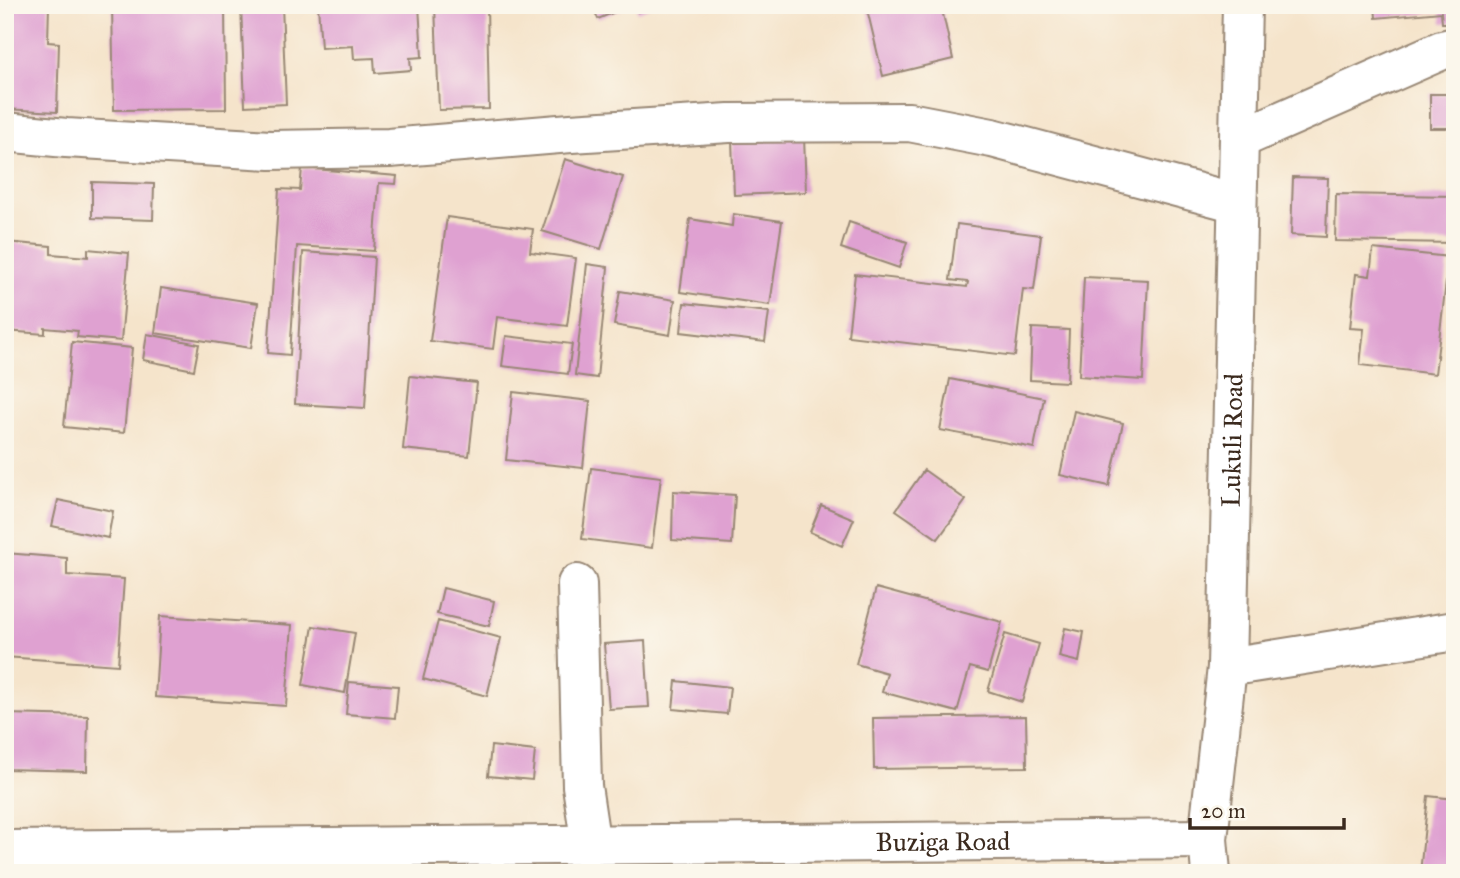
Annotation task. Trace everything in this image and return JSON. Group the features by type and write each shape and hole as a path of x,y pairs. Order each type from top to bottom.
{"street":[{"name":"Lukuli Road","path":"1210,856 1227,667 1242,5"},
{"path":"1240,139 1442,50 1455,47"},
{"path":"5,132 270,150 389,148 729,123 909,122 992,138 1237,203"},
{"path":"577,584 582,786 592,846"},
{"path":"1227,667 1455,631"},
{"name":"Buziga Road","path":"5,850 592,846 1210,856"}],"building":[{"path":"5,5 49,5 48,42 59,43 57,112 5,109"},
{"path":"112,5 225,5 226,109 114,110"},
{"path":"241,5 282,5 286,104 245,106"},
{"path":"318,5 419,5 422,57 410,58 411,70 375,73 374,58 354,59 353,46 321,48"},
{"path":"435,5 487,5 489,109 439,110"},
{"path":"592,5 632,5 598,19"},
{"path":"635,5 655,5 638,12"},
{"path":"866,5 941,5 953,59 883,76"},
{"path":"1375,5 1455,5 1455,23 1442,23 1441,12 1376,18"},
{"path":"1430,94 1455,94 1455,128 1430,128"},
{"path":"804,137 806,192 734,195 732,140"},
{"path":"565,159 623,177 601,249 542,231"},
{"path":"302,168 397,176 396,184 379,183 374,251 297,246 290,355 268,353 279,189 300,190"},
{"path":"1293,177 1328,178 1326,237 1291,235"},
{"path":"92,182 154,184 153,220 92,218"},
{"path":"1336,194 1455,196 1455,243 1335,241"},
{"path":"733,214 782,221 770,305 680,292 690,219 732,226"},
{"path":"447,217 533,229 530,252 576,258 567,326 497,317 493,349 430,341"},
{"path":"849,222 907,242 899,268 841,248"},
{"path":"957,224 1041,235 1034,290 1023,289 1015,356 848,336 855,274 967,287 968,282 950,280"},
{"path":"5,242 51,246 51,254 88,257 88,249 129,253 121,341 77,337 78,331 45,328 45,334 5,331"},
{"path":"1373,249 1449,257 1435,374 1360,365 1364,329 1350,328 1356,274 1370,276"},
{"path":"303,252 374,257 365,408 295,404"},
{"path":"587,264 608,267 597,378 575,375"},
{"path":"1084,277 1148,280 1143,380 1079,376"},
{"path":"161,288 258,303 251,348 155,333"},
{"path":"620,291 675,300 670,335 614,325"},
{"path":"684,303 769,312 765,342 681,332"},
{"path":"1032,328 1069,330 1067,382 1030,380"},
{"path":"147,334 199,344 194,370 143,360"},
{"path":"506,336 572,344 568,374 502,366"},
{"path":"72,342 132,348 124,433 64,427"},
{"path":"410,376 477,383 469,456 403,449"},
{"path":"950,379 1044,398 1034,448 940,430"},
{"path":"513,392 590,401 583,468 506,460"},
{"path":"1074,411 1123,423 1109,486 1060,475"},
{"path":"591,468 661,477 652,548 582,539"},
{"path":"924,470 966,500 938,539 896,510"},
{"path":"673,491 735,495 732,544 672,540"},
{"path":"58,500 113,511 108,538 52,526"},
{"path":"821,505 854,519 842,546 810,532"},
{"path":"5,553 67,558 67,575 124,579 118,665 5,657"},
{"path":"443,588 494,601 489,626 437,614"},
{"path":"876,588 1002,622 988,672 970,667 957,712 882,692 887,673 856,664"},
{"path":"160,616 292,625 286,706 155,697"},
{"path":"438,621 501,638 487,696 423,679"},
{"path":"313,626 355,633 345,693 303,685"},
{"path":"1065,628 1084,632 1079,662 1059,657"},
{"path":"1005,634 1039,644 1022,702 988,691"},
{"path":"645,641 649,707 609,709 604,644"},
{"path":"676,681 730,687 727,714 673,709"},
{"path":"349,682 398,686 395,718 346,714"},
{"path":"5,714 88,716 87,771 5,769"},
{"path":"1026,716 1027,767 874,769 873,718"},
{"path":"491,746 535,751 532,780 488,776"},
{"path":"1428,796 1455,799 1455,873 1420,873"}]}
